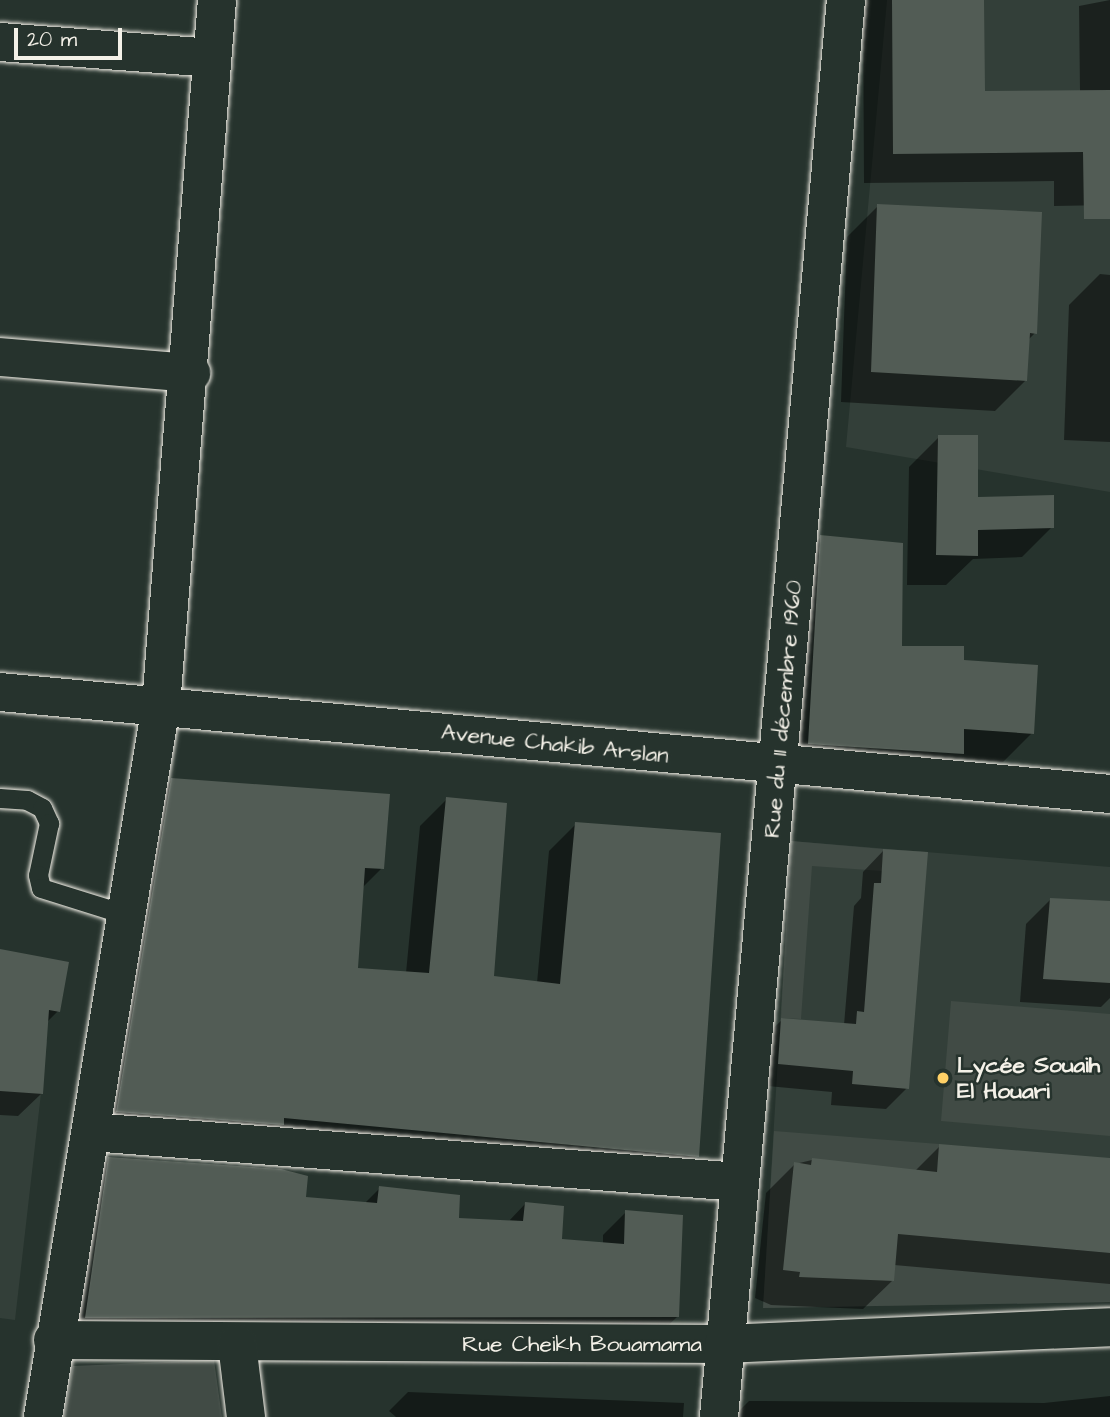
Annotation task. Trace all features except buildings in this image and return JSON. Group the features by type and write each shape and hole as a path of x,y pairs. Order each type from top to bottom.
{"street":[{"path":"43,1417 53,1340 91,1132 161,705 191,373 217,0"},
{"name":"Rue du 11 décembre 1960","path":"719,1417 846,0"},
{"path":"0,42 211,58"},
{"path":"0,358 191,373"},
{"name":"Avenue Chakib Arslan","path":"0,692 161,705 778,767 1110,794"},
{"path":"91,1132 739,1182"},
{"name":"Rue Cheikh Bouamama","path":"53,1340 237,1344 724,1344 1110,1326"},
{"path":"237,1344 246,1417"}],"lane":[{"path":"0,798 27,800 49,822 38,875 41,888 127,915"}],"shaded area":[{"path":"887,0 1110,0 1110,492 846,447"},
{"name":"Lycée Souaih El Houari","path":"791,841 1110,867 1110,1302 763,1308"},
{"path":"791,841 883,849 882,871 812,866 801,1019 781,1018"},
{"path":"951,1001 1110,1014 1110,1136 941,1121"},
{"path":"0,1038 47,1041 15,1320 0,1318"},
{"path":"774,1131 939,1144 934,1237 1110,1253 1110,1302 763,1308"},
{"path":"214,1360 222,1417 64,1417 73,1366"}],"place":[{"name":"Lycée Souaih El Houari","path":"943,1078"}]}
